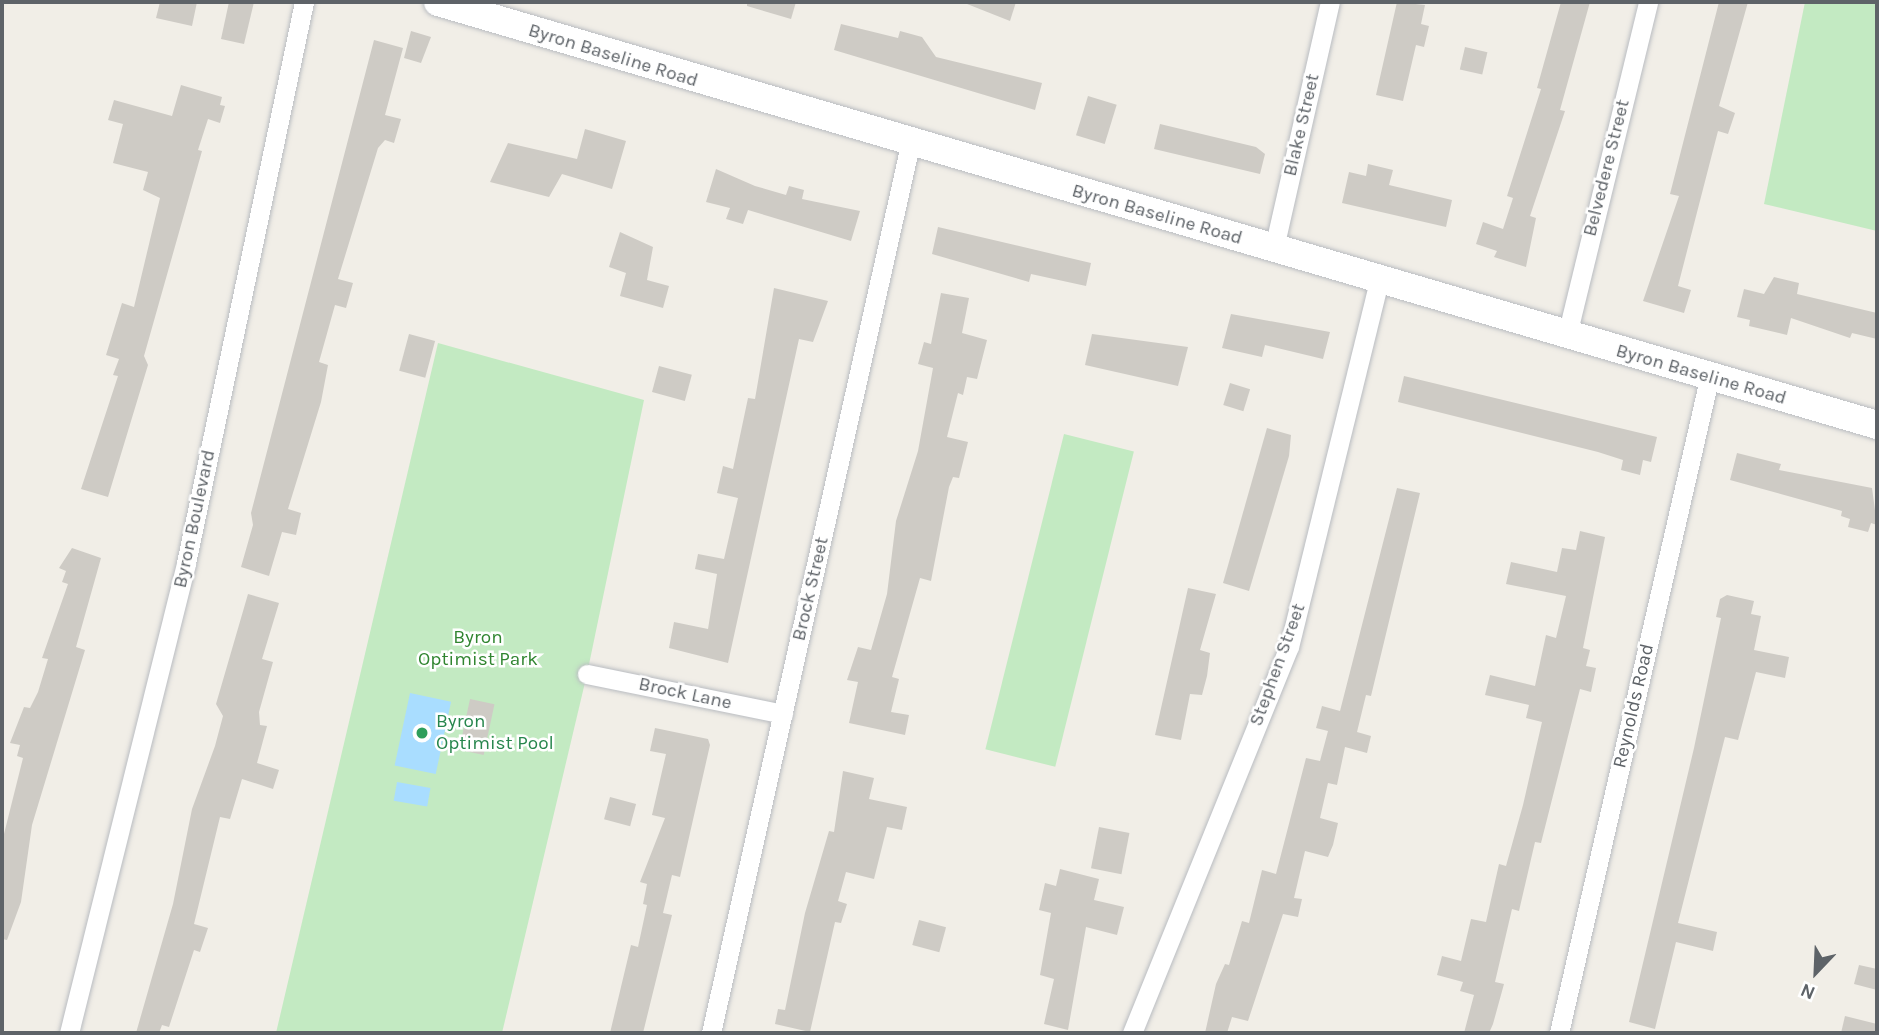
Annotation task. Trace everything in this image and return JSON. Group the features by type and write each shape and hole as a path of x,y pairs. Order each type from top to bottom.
{"main road":[{"name":"Byron Baseline Road","path":"438,2 910,145 1274,248 1709,379 1877,425"}],"street":[{"name":"Byron Boulevard","path":"69,1033 186,564 304,2"},
{"name":"Blake Street","path":"1274,248 1330,2"},
{"name":"Belvedere Street","path":"1567,335 1648,2"},
{"name":"Brock Street","path":"711,1033 910,145"},
{"name":"Stephen Street","path":"1132,1033 1289,647 1379,281"},
{"name":"Reynolds Road","path":"1559,1033 1709,379"},
{"name":"Brock Lane","path":"587,674 783,714"}],"green space":[{"path":"1805,2 1877,2 1877,231 1764,204"},
{"name":"Byron Optimist Park","path":"438,343 644,400 587,674 502,1033 276,1033"},
{"path":"1064,434 1134,451 1055,767 985,749"}],"water":[{"name":"Byron Optimist Pool","path":"410,693 451,702 436,774 395,765"},
{"path":"397,782 430,788 427,807 394,801"}],"building":[{"path":"160,2 197,2 192,26 156,18"},
{"path":"229,2 254,2 244,44 221,39"},
{"path":"747,2 796,2 791,19 747,6"},
{"path":"962,2 1016,2 1010,21"},
{"path":"1397,2 1425,5 1421,24 1429,26 1424,47 1416,45 1403,101 1376,95"},
{"path":"1561,2 1590,2 1560,110 1565,111 1530,216 1536,218 1526,267 1494,257 1497,251 1476,244 1483,222 1503,229 1513,198 1507,196 1541,89 1537,88"},
{"path":"1719,2 1748,2 1719,106 1735,113 1728,134 1718,131 1678,286 1691,290 1684,313 1643,301 1679,196 1670,194"},
{"path":"841,24 898,38 900,31 922,37 936,57 1042,83 1035,110 834,50"},
{"path":"411,31 431,37 421,63 404,58"},
{"path":"374,40 403,48 385,115 401,119 394,143 385,140 378,148 338,279 353,283 346,308 335,305 319,362 328,365 321,402 288,509 301,513 296,535 282,532 269,576 241,567 253,525 251,513"},
{"path":"1465,47 1487,52 1482,75 1460,69"},
{"path":"181,85 222,97 220,105 225,106 220,123 208,119 198,150 202,151 144,356 148,365 108,497 81,489 118,376 113,375 119,359 106,355 122,303 134,307 160,198 143,190 148,172 113,163 123,124 108,120 114,100 172,116"},
{"path":"1088,96 1117,105 1105,144 1076,135"},
{"path":"1160,124 1256,147 1265,154 1260,174 1154,149"},
{"path":"585,129 626,141 612,189 562,174 549,197 490,182 508,143 577,159"},
{"path":"1368,164 1393,170 1389,185 1452,200 1446,227 1342,203 1349,172 1366,176"},
{"path":"716,169 755,186 786,195 789,186 804,190 802,199 860,211 851,241 748,210 743,224 726,219 730,208 706,202"},
{"path":"938,227 1091,263 1086,286 1031,274 1029,282 932,254"},
{"path":"620,232 653,247 647,280 669,286 663,308 620,296 626,273 609,267"},
{"path":"1774,277 1799,283 1797,294 1877,313 1877,339 1852,333 1850,338 1791,318 1787,335 1749,326 1750,320 1737,317 1744,289 1764,294"},
{"path":"774,288 828,301 813,342 799,339 728,663 669,648 674,622 708,629 717,574 695,569 698,554 724,559 738,498 717,493 723,466 733,469 748,398 755,399"},
{"path":"941,293 969,298 962,333 987,340 977,379 967,377 963,395 958,393 947,437 968,442 959,478 953,477 949,487 931,581 920,578 892,677 899,679 891,712 909,715 905,735 849,723 858,682 847,680 858,647 871,650 887,594 896,521 918,451 933,368 918,364 924,342 931,344"},
{"path":"1231,314 1330,332 1323,359 1265,345 1262,357 1222,348"},
{"path":"409,334 435,341 425,378 399,371"},
{"path":"1092,334 1188,347 1178,386 1085,365"},
{"path":"659,366 692,375 685,401 652,392"},
{"path":"1404,376 1657,437 1651,462 1643,460 1640,475 1621,470 1623,460 1598,452 1398,402"},
{"path":"1230,383 1250,389 1243,411 1223,405"},
{"path":"1267,428 1291,435 1289,456 1249,591 1223,583"},
{"path":"1737,453 1781,464 1779,470 1872,488 1877,525 1871,523 1868,532 1848,527 1850,519 1841,516 1842,511 1730,480"},
{"path":"1397,488 1420,493 1371,696 1366,695 1357,732 1371,736 1367,753 1345,747 1337,785 1328,783 1320,818 1338,823 1333,845 1328,857 1305,851 1294,898 1302,899 1298,917 1283,914 1248,1021 1232,1017 1227,1033 1205,1033 1216,984 1225,964 1229,965 1242,921 1249,923 1262,870 1276,874 1306,758 1320,761 1328,731 1316,728 1322,706 1340,711"},
{"path":"1580,531 1605,537 1583,648 1590,650 1586,666 1596,668 1591,692 1580,689 1541,843 1535,842 1519,911 1512,909 1495,982 1504,984 1493,1024 1489,1033 1464,1033 1474,995 1460,991 1463,982 1437,975 1442,956 1461,961 1471,919 1486,922 1499,864 1506,866 1542,722 1526,718 1529,705 1485,695 1490,675 1535,686 1546,635 1556,638 1566,596 1506,584 1511,562 1557,572 1562,548 1576,550"},
{"path":"72,548 101,558 76,647 85,650 32,825 21,902 7,940 2,939 2,842 23,758 17,756 20,745 10,743 24,707 30,708 38,692 48,659 42,658 68,584 62,582 66,571 59,568"},
{"path":"1188,588 1216,594 1200,650 1210,653 1207,676 1202,695 1190,694 1181,740 1155,735"},
{"path":"248,594 279,603 262,659 273,662 259,712 260,725 267,726 257,763 279,770 273,789 242,779 230,819 220,817 194,924 208,928 200,952 194,950 169,1027 162,1025 159,1033 136,1033 173,904 192,809 223,716 216,704"},
{"path":"1727,595 1754,601 1751,614 1761,616 1754,650 1789,657 1785,678 1756,672 1738,740 1725,737 1678,923 1717,932 1713,951 1676,942 1655,1029 1629,1022 1694,748 1721,618 1716,617 1720,599"},
{"path":"470,699 494,704 484,755 459,750"},
{"path":"655,728 708,739 710,745 680,877 672,875 663,913 672,915 643,1033 610,1033 631,945 638,947 647,905 643,904 647,884 640,882 665,818 652,815 666,754 650,751"},
{"path":"843,771 874,778 869,799 907,807 902,830 887,827 874,879 846,872 838,901 847,904 841,923 835,922 810,1032 775,1024 778,1009 785,1010 805,913 829,831 834,832"},
{"path":"610,797 636,804 630,826 604,819"},
{"path":"1099,827 1129,833 1121,874 1091,868"},
{"path":"1060,869 1099,879 1094,900 1124,907 1117,935 1086,927 1068,1030 1044,1024 1054,979 1040,975 1051,913 1039,910 1045,883 1056,886"},
{"path":"919,920 946,927 939,952 912,945"},
{"path":"1859,965 1877,969 1877,990 1854,984"},
{"path":"1845,1016 1877,1024 1877,1033 1841,1033"}],"place":[{"name":"Byron Optimist Pool","path":"422,733"}]}
